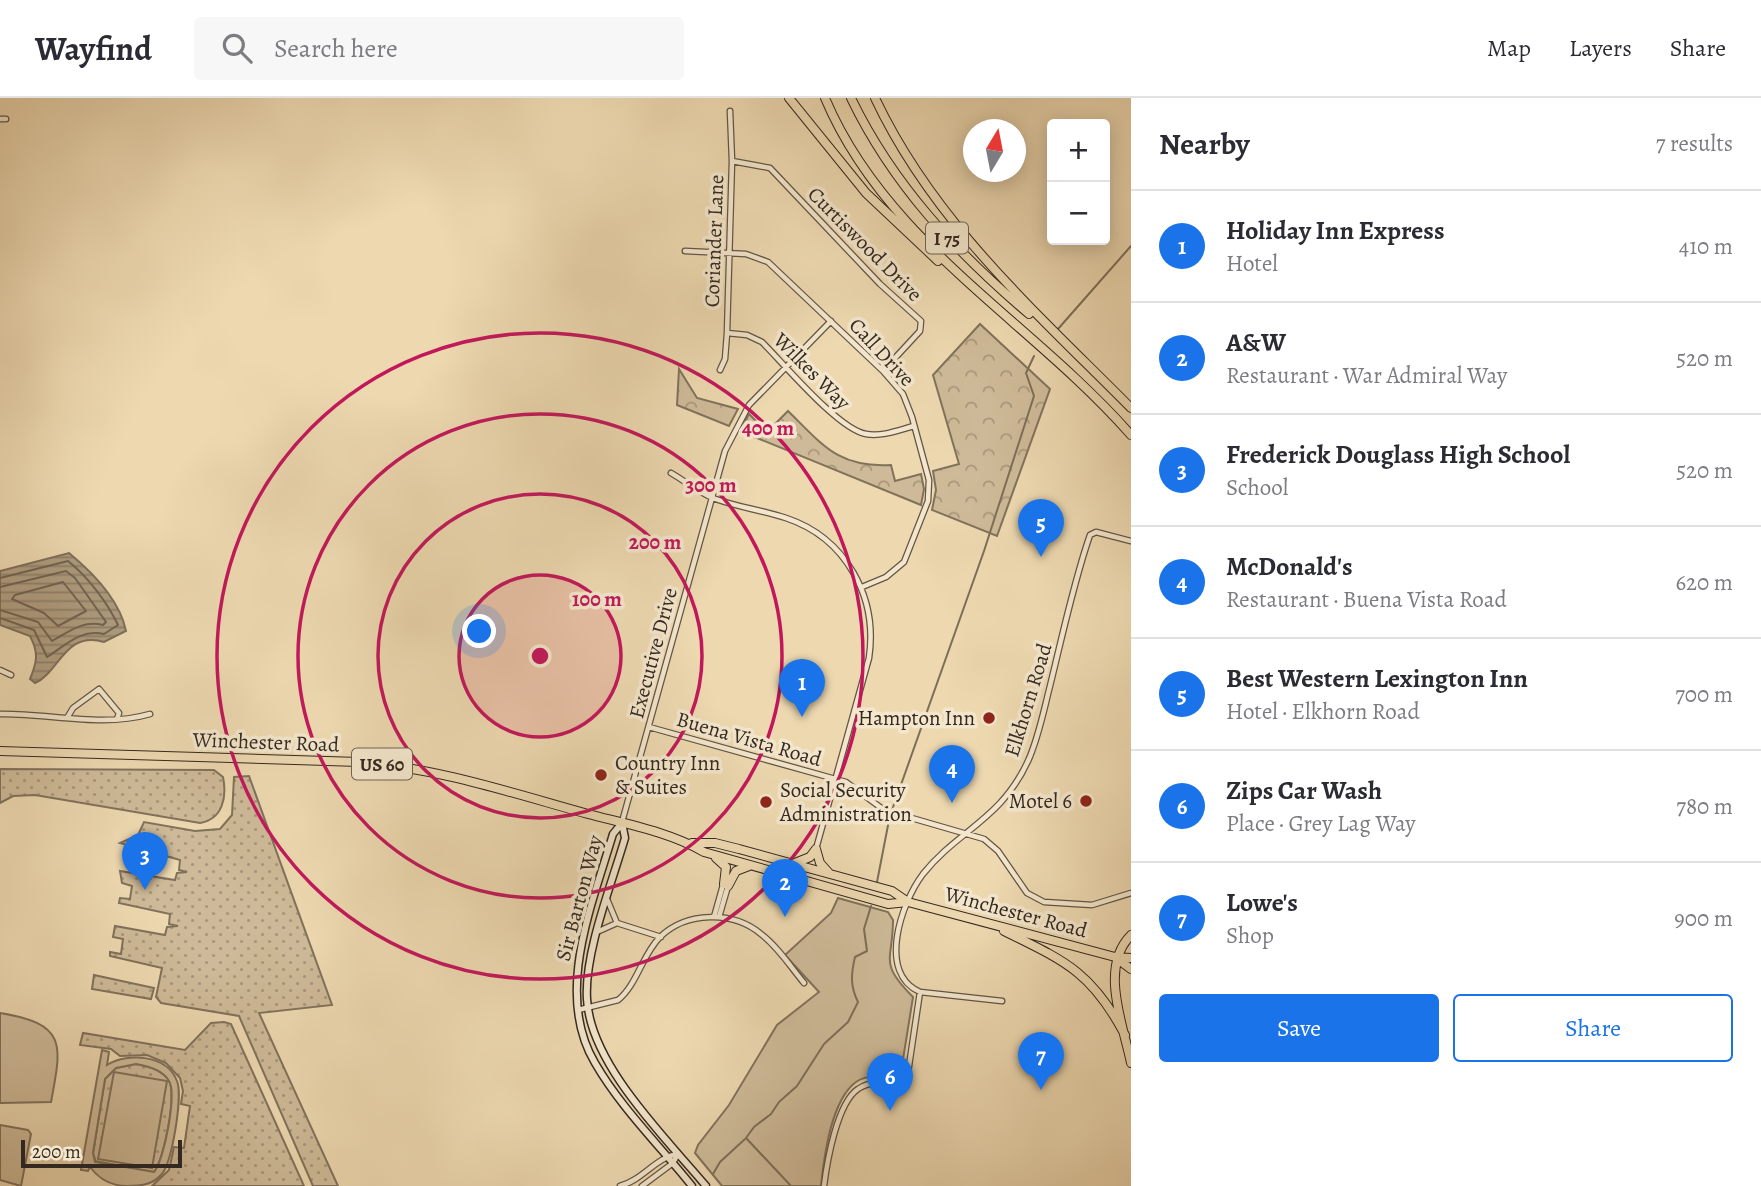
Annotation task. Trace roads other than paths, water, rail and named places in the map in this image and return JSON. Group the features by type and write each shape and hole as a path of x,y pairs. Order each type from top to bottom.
{"highway":[{"path":"789,98 828,149 891,219 1038,344"},
{"name":"I 75","path":"825,98 865,170 901,216 938,255 1038,344 1131,435"},
{"name":"I 75","path":"851,98 895,176 926,215 982,272 1074,352 1131,408"},
{"path":"876,98 897,140 953,223 996,274 1074,352"},
{"name":"Winchester Road","path":"0,751 379,764 437,773 622,823 689,843 704,852 888,904 908,902"},
{"name":"Winchester Road","path":"689,843 715,843 892,891 908,902 1115,957 1131,958"},
{"path":"792,864 803,862 817,849"},
{"path":"817,849 820,863 832,875"},
{"path":"704,852 724,864 727,873 726,885"},
{"path":"726,885 736,871 755,865"},
{"path":"992,925 1053,956 1089,980 1111,1008 1125,1035"},
{"path":"1131,935 1115,957 1114,976 1131,1063"},
{"name":"Winchester Road","path":"1115,957 1131,969"}],"main road":[{"name":"Sir Barton Way","path":"622,823 625,838 589,968 588,1008 597,1040 613,1072 706,1186"},
{"name":"Sir Barton Way","path":"622,823 613,834 582,945 576,980 578,1010 585,1041 595,1063 692,1186"}],"street":[{"name":"Coriander Lane","path":"720,370 725,359 727,332 732,161 730,111"},
{"name":"Curtiswood Drive","path":"732,161 770,168 880,284 921,321 920,331 883,371"},
{"name":"Call Drive","path":"685,251 728,253 757,257 768,262 883,371 907,401 929,480 925,512 904,562 886,577 862,587"},
{"name":"Executive Drive","path":"622,823 725,451 741,418 757,395 831,321"},
{"name":"Wilkes Way","path":"727,332 756,338 840,421 856,432 874,435 915,426"},
{"path":"671,473 712,498 788,519 820,535 846,561 862,587 870,615 871,643 817,849"},
{"name":"Elkhorn Road","path":"920,992 903,980 897,968 895,951 908,902 930,866 1001,804 1028,762 1092,533 1131,541"},
{"path":"0,670 11,675"},
{"path":"67,719 73,708 99,689 119,713 117,719"},
{"path":"0,714 67,719 117,719 150,714"},
{"name":"Buena Vista Road","path":"649,727 836,779 856,787 884,810 895,815 968,834 994,845 1020,886 1044,902 1092,905 1131,893"},
{"path":"716,917 726,885"},
{"path":"607,899 617,923"},
{"path":"578,1010 622,997 661,937 687,921 716,917 745,924 763,935 804,983"},
{"path":"599,931 617,923 661,937"},
{"path":"824,1186 830,1147 850,1098 857,1089 880,1083 906,1086 920,992 1002,1001"},
{"path":"620,1186 639,1178 667,1156 679,1154"},
{"path":"642,1186 674,1163 679,1154"}],"water":[{"path":"69,553 96,578 111,598 126,631 104,642 91,640 71,647 43,678 35,683 30,679 36,658 30,636 0,625 0,571"}],"waterway":[{"path":"1058,329 1131,246"},
{"path":"892,810 984,551 1034,396 1026,373 1034,356"},
{"path":"877,882 890,815"},
{"path":"791,1186 746,1138 797,1086 824,1044 848,1022 858,1002 852,985 853,969 855,957 867,951 864,929 871,906"},
{"path":"713,1174 720,1162 745,1139"}],"place":[{"name":"Best Western Lexington Inn","path":"1041,557"},
{"name":"Holiday Inn Express","path":"802,717"},
{"name":"Hampton Inn","path":"989,718"},
{"name":"Country Inn & Suites","path":"601,775"},
{"name":"Motel 6","path":"1086,801"},
{"name":"Social Security Administration","path":"766,802"},
{"name":"McDonald's","path":"952,803"},
{"name":"Frederick Douglass High School","path":"145,890"},
{"name":"A&W","path":"785,917"},
{"name":"Lowe's","path":"1041,1090"},
{"name":"Zips Car Wash","path":"890,1111"}]}
